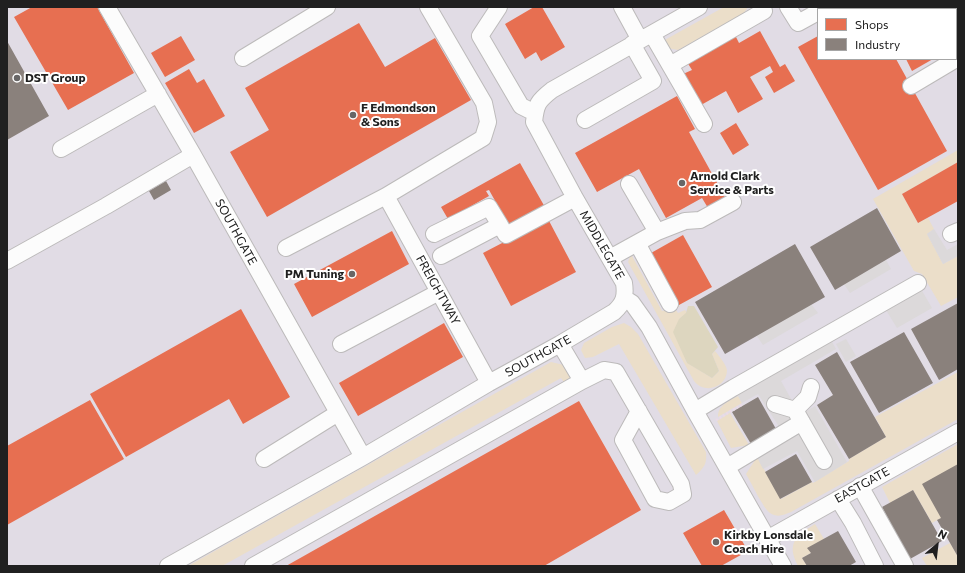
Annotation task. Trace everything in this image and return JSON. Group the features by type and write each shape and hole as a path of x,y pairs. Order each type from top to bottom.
{"street":[{"name":"SOUTHGATE","path":"108,7 363,457"},
{"path":"243,58 327,7"},
{"path":"286,248 386,196 483,138 488,122 484,103 428,7"},
{"path":"499,7 480,36 521,106 535,113 540,100 552,90 699,7"},
{"path":"585,120 653,81 641,39 622,7"},
{"path":"670,64 764,11 762,7"},
{"path":"788,7 798,23 817,13"},
{"path":"641,39 670,64 704,124"},
{"path":"911,86 955,60"},
{"path":"60,149 158,94"},
{"name":"MIDDLEGATE","path":"535,113 534,122 575,198 624,283 624,298"},
{"path":"7,261 106,206 193,155"},
{"path":"629,184 657,232"},
{"name":"FREIGHTWAY","path":"386,196 489,383"},
{"path":"434,234 489,207 506,236 575,198"},
{"path":"610,258 657,232 685,221 700,220 733,202"},
{"path":"441,256 500,225"},
{"path":"637,243 670,304"},
{"path":"695,411 918,283"},
{"path":"341,344 439,292"},
{"name":"SOUTHGATE","path":"168,566 363,457 489,383 560,344 614,312 623,302 624,298"},
{"path":"624,298 632,303 649,328 783,566"},
{"path":"560,344 582,381"},
{"path":"253,566 604,370 616,372 639,411 681,484 683,494 669,502 655,499 623,440 639,411"},
{"path":"727,467 798,416 808,397 811,387"},
{"path":"775,404 798,416 824,461"},
{"path":"264,459 338,413"},
{"name":"EASTGATE","path":"767,539 958,432"},
{"path":"860,486 905,566"},
{"path":"838,499 853,523 875,566"}],"path":[{"path":"716,421 743,404"}],"shaded area":[{"path":"7,7 958,7 958,566 7,566"},
{"path":"724,7 748,7 744,13 678,50 669,48 664,43 663,41"},
{"path":"958,150 958,162 902,194 918,223 928,218 934,229 927,234 943,264 958,256 958,297 941,306 922,274 914,271 873,199"},
{"path":"934,229 947,250 958,244 958,256 943,264 927,234"},
{"path":"631,254 662,311 682,305 675,309 678,313 685,310 687,313 679,319 686,362 712,378 719,371 712,354 715,351 722,360 727,370 726,376 719,385 704,388 694,381 628,262"},
{"path":"886,260 891,269 850,293 844,284"},
{"path":"921,289 932,308 897,328 886,310"},
{"path":"811,304 818,313 763,345 757,336"},
{"path":"688,306 694,306 718,347 712,354 719,371 712,378 687,363 673,332 679,319 686,313"},
{"path":"624,323 638,334 706,452 705,465 696,475 619,344 593,357 585,358 581,350 584,343 612,327"},
{"path":"846,339 856,356 846,362 836,344"},
{"path":"831,340 836,349 781,381 800,415 815,406 847,462 815,482 797,451 763,469 757,457 787,439 758,394 742,403 737,394"},
{"path":"551,362 564,365 573,377 566,385 561,378 222,566 188,566"},
{"path":"958,372 958,419 791,512 778,516 770,513 764,506 746,474 757,457 781,499 812,482 813,483 886,437 875,417"},
{"path":"738,396 742,403 718,417 718,413 722,406"},
{"path":"730,413 749,445 731,448 717,421"},
{"path":"958,444 958,464 941,518 932,523 913,490 890,503 882,487"},
{"path":"815,524 824,539 808,548 811,553 802,558 807,566 798,566 793,551 795,541 798,536"},
{"path":"950,543 958,557 958,566 927,566 922,558"}],"building: Shops":[{"path":"32,7 97,7 134,73 68,110 14,17"},
{"path":"534,7 542,7 565,47 541,61 536,52 525,59 505,24"},
{"path":"958,7 958,45 957,8 878,8"},
{"name":"F Edmondson & Sons","path":"359,23 385,67 435,38 471,100 267,217 230,152 269,130 245,88"},
{"path":"760,31 780,67 785,64 795,81 774,93 765,77 773,72 770,66 750,77 763,99 738,113 726,91 701,105 683,74 692,70 687,62 735,35 739,43"},
{"path":"181,36 195,60 165,77 151,53"},
{"path":"817,37 817,60 897,60 947,151 878,190 798,47"},
{"path":"906,60 931,60 912,71"},
{"path":"189,69 197,83 204,79 225,116 194,133 165,83"},
{"path":"677,96 695,129 689,132 726,199 708,208 702,198 666,218 639,169 597,192 575,153"},
{"path":"736,123 749,145 733,155 720,133"},
{"path":"958,162 958,201 918,223 902,194"},
{"path":"520,163 546,209 511,229 489,190 486,191 489,196 448,219 441,207"},
{"path":"548,219 576,272 511,306 483,253"},
{"name":"PM Tuning","path":"392,231 409,264 312,317 294,284"},
{"path":"683,235 712,287 679,305 651,253"},
{"path":"241,309 290,397 243,424 229,399 126,457 90,394"},
{"path":"444,323 463,357 358,416 339,383"},
{"path":"90,400 124,459 7,525 7,446"},
{"path":"579,401 641,510 544,566 286,566"},
{"name":"Kirkby Lonsdale Coach Hire","path":"724,510 748,551 721,566 702,566 683,533"}],"building: Industry":[{"name":"DST Group","path":"7,41 49,116 7,140"},
{"path":"166,181 171,190 154,200 149,191"},
{"path":"877,208 901,251 835,290 810,247"},
{"path":"795,244 825,297 725,354 695,302"},
{"path":"958,303 958,369 939,380 911,329"},
{"path":"904,332 933,383 879,413 850,362"},
{"path":"837,352 886,437 849,459 817,405 833,395 815,365"},
{"path":"758,397 776,429 751,444 732,412"},
{"path":"796,454 812,482 780,499 765,472"},
{"path":"958,464 958,557 937,520 941,518 922,484"},
{"path":"913,490 942,541 910,559 882,507"},
{"path":"838,531 856,562 849,566 807,566 802,558 811,553 807,548"}],"place":[{"name":"DST Group","path":"17,78"},
{"name":"F Edmondson & Sons","path":"353,115"},
{"name":"Arnold Clark Service & Parts","path":"682,183"},
{"name":"PM Tuning","path":"352,274"},
{"name":"Kirkby Lonsdale Coach Hire","path":"716,542"}]}
